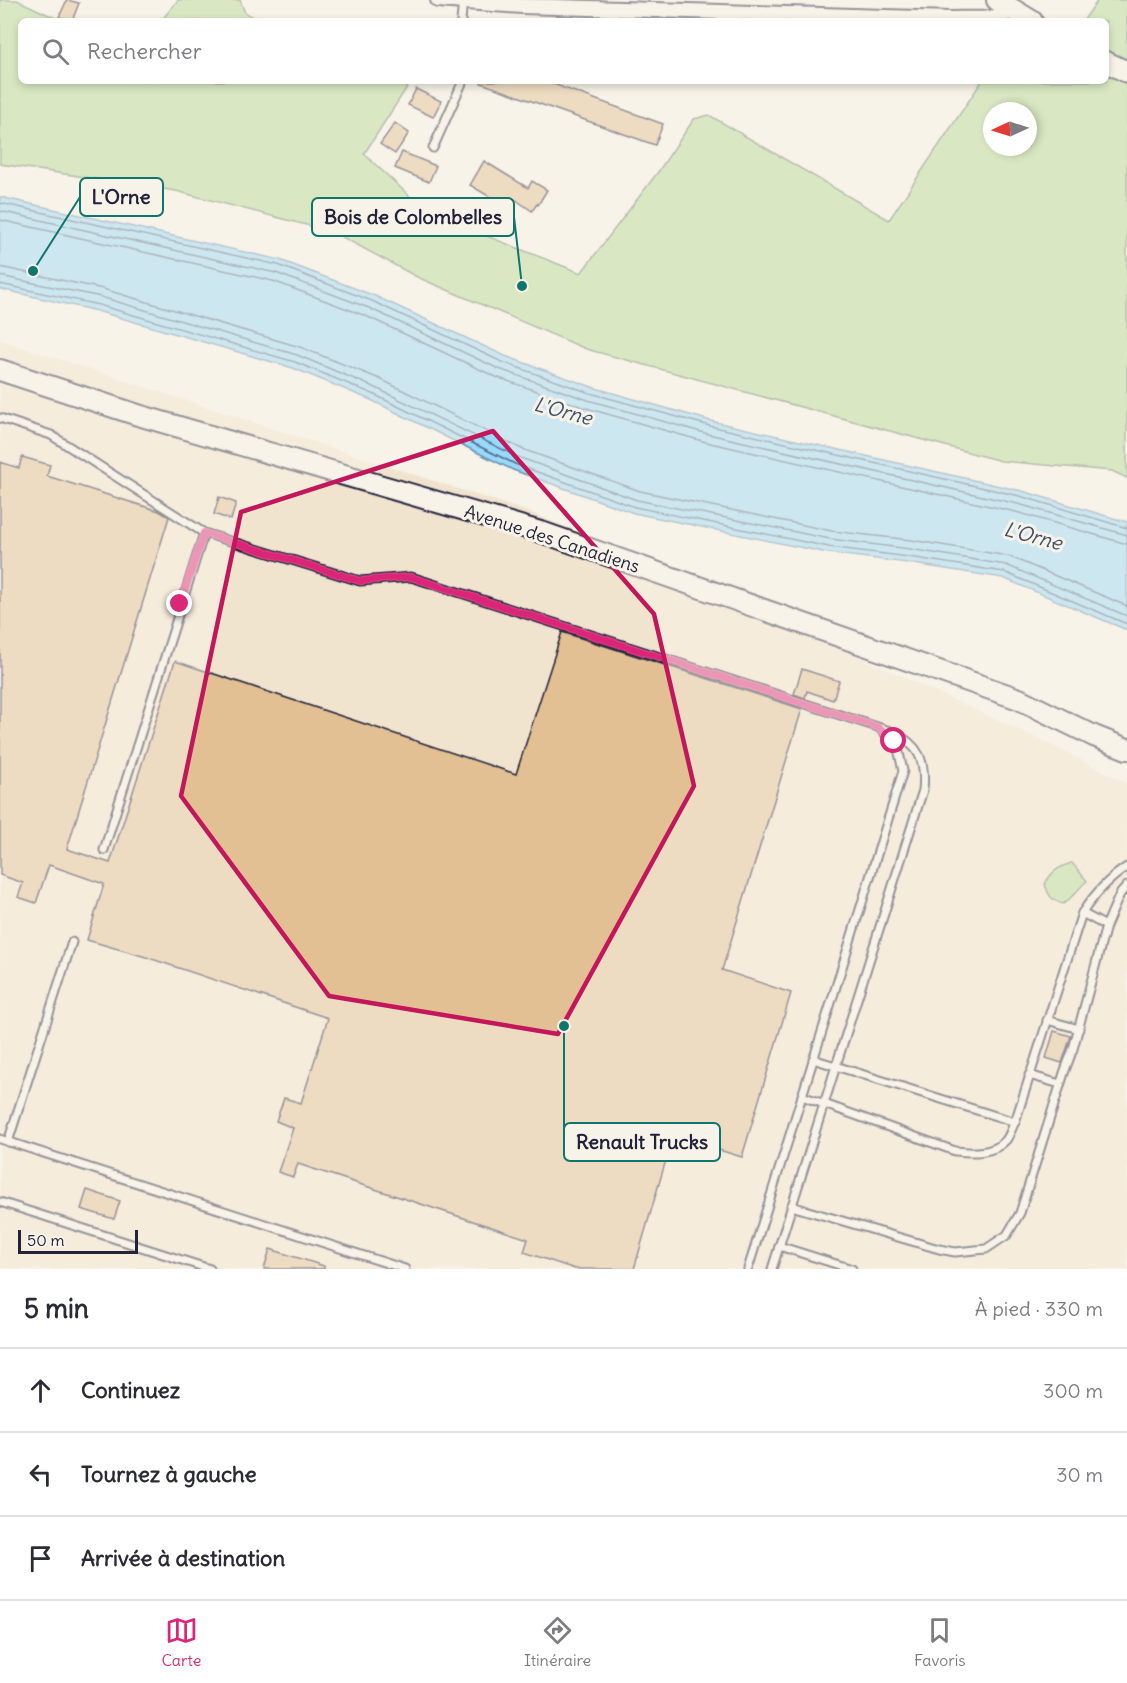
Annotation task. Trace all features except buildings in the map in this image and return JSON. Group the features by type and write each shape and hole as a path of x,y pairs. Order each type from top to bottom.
{"street":[{"path":"438,0 533,6 919,18"},
{"path":"988,18 1007,14 1005,5"},
{"path":"1005,5 1027,18"},
{"path":"1109,63 1127,72"},
{"name":"Avenue des Canadiens","path":"0,370 138,415 544,534 1019,699 1094,736 1127,749"},
{"name":"Avenue des Canadiens","path":"1094,736 1127,764"}],"lane":[{"path":"461,18 463,1"},
{"path":"433,148 462,84"},
{"path":"0,418 51,435 204,533 360,581 411,577 877,727 903,737 911,743 918,751 925,777 924,789 772,1269"},
{"path":"104,850 204,533"},
{"path":"748,1269 903,771 897,744 877,727"},
{"path":"802,1096 955,1151 970,1153 995,1148 1006,1139 1014,1122 1082,914 1092,898 1113,876 1127,867"},
{"path":"791,1206 955,1252 986,1249 1007,1235 1020,1213 1078,1029 1106,926 1120,894 1127,886"},
{"path":"1082,914 1106,926"},
{"path":"8,1142 72,942"},
{"path":"1047,1020 1078,1029"},
{"path":"813,1059 1014,1122"},
{"path":"1029,1075 1060,1084"},
{"path":"0,1139 405,1269"},
{"path":"0,1202 210,1269"},
{"path":"779,1246 852,1269"}],"highlighted area":[{"path":"493,431 654,614 694,786 558,1034 329,996 181,796 241,512"}],"shaded area":[{"path":"0,340 532,513 689,579 1045,742 1127,783 1127,1269 0,1269"}],"green space":[{"path":"0,0 17,0 56,18 18,18 18,84 409,84 364,154 428,213 581,273 658,172 694,119 709,115 889,220 980,84 1109,84 1109,75 1127,84 1127,478 1112,471 1001,461 586,349 417,277 333,232 176,191 0,164"},
{"path":"178,0 240,0 245,13 256,18 163,18"},
{"path":"1098,0 1127,0 1127,59 1109,51 1109,18 1085,18"},
{"path":"1072,863 1087,881 1063,904 1051,897 1045,884 1056,870"}],"water":[{"path":"0,197 280,260 375,296 505,356 592,387 711,421 1022,491 1127,522 1127,630 1003,578 828,553 634,513 513,470 371,400 293,368 97,311 0,289"}],"place":[{"name":"L'Orne","path":"33,271"},
{"name":"Bois de Colombelles","path":"522,286"},
{"name":"Renault Trucks","path":"564,1026"}],"route":[{"path":"180,604 204,533 360,581 411,577 877,727 894,741"}]}
